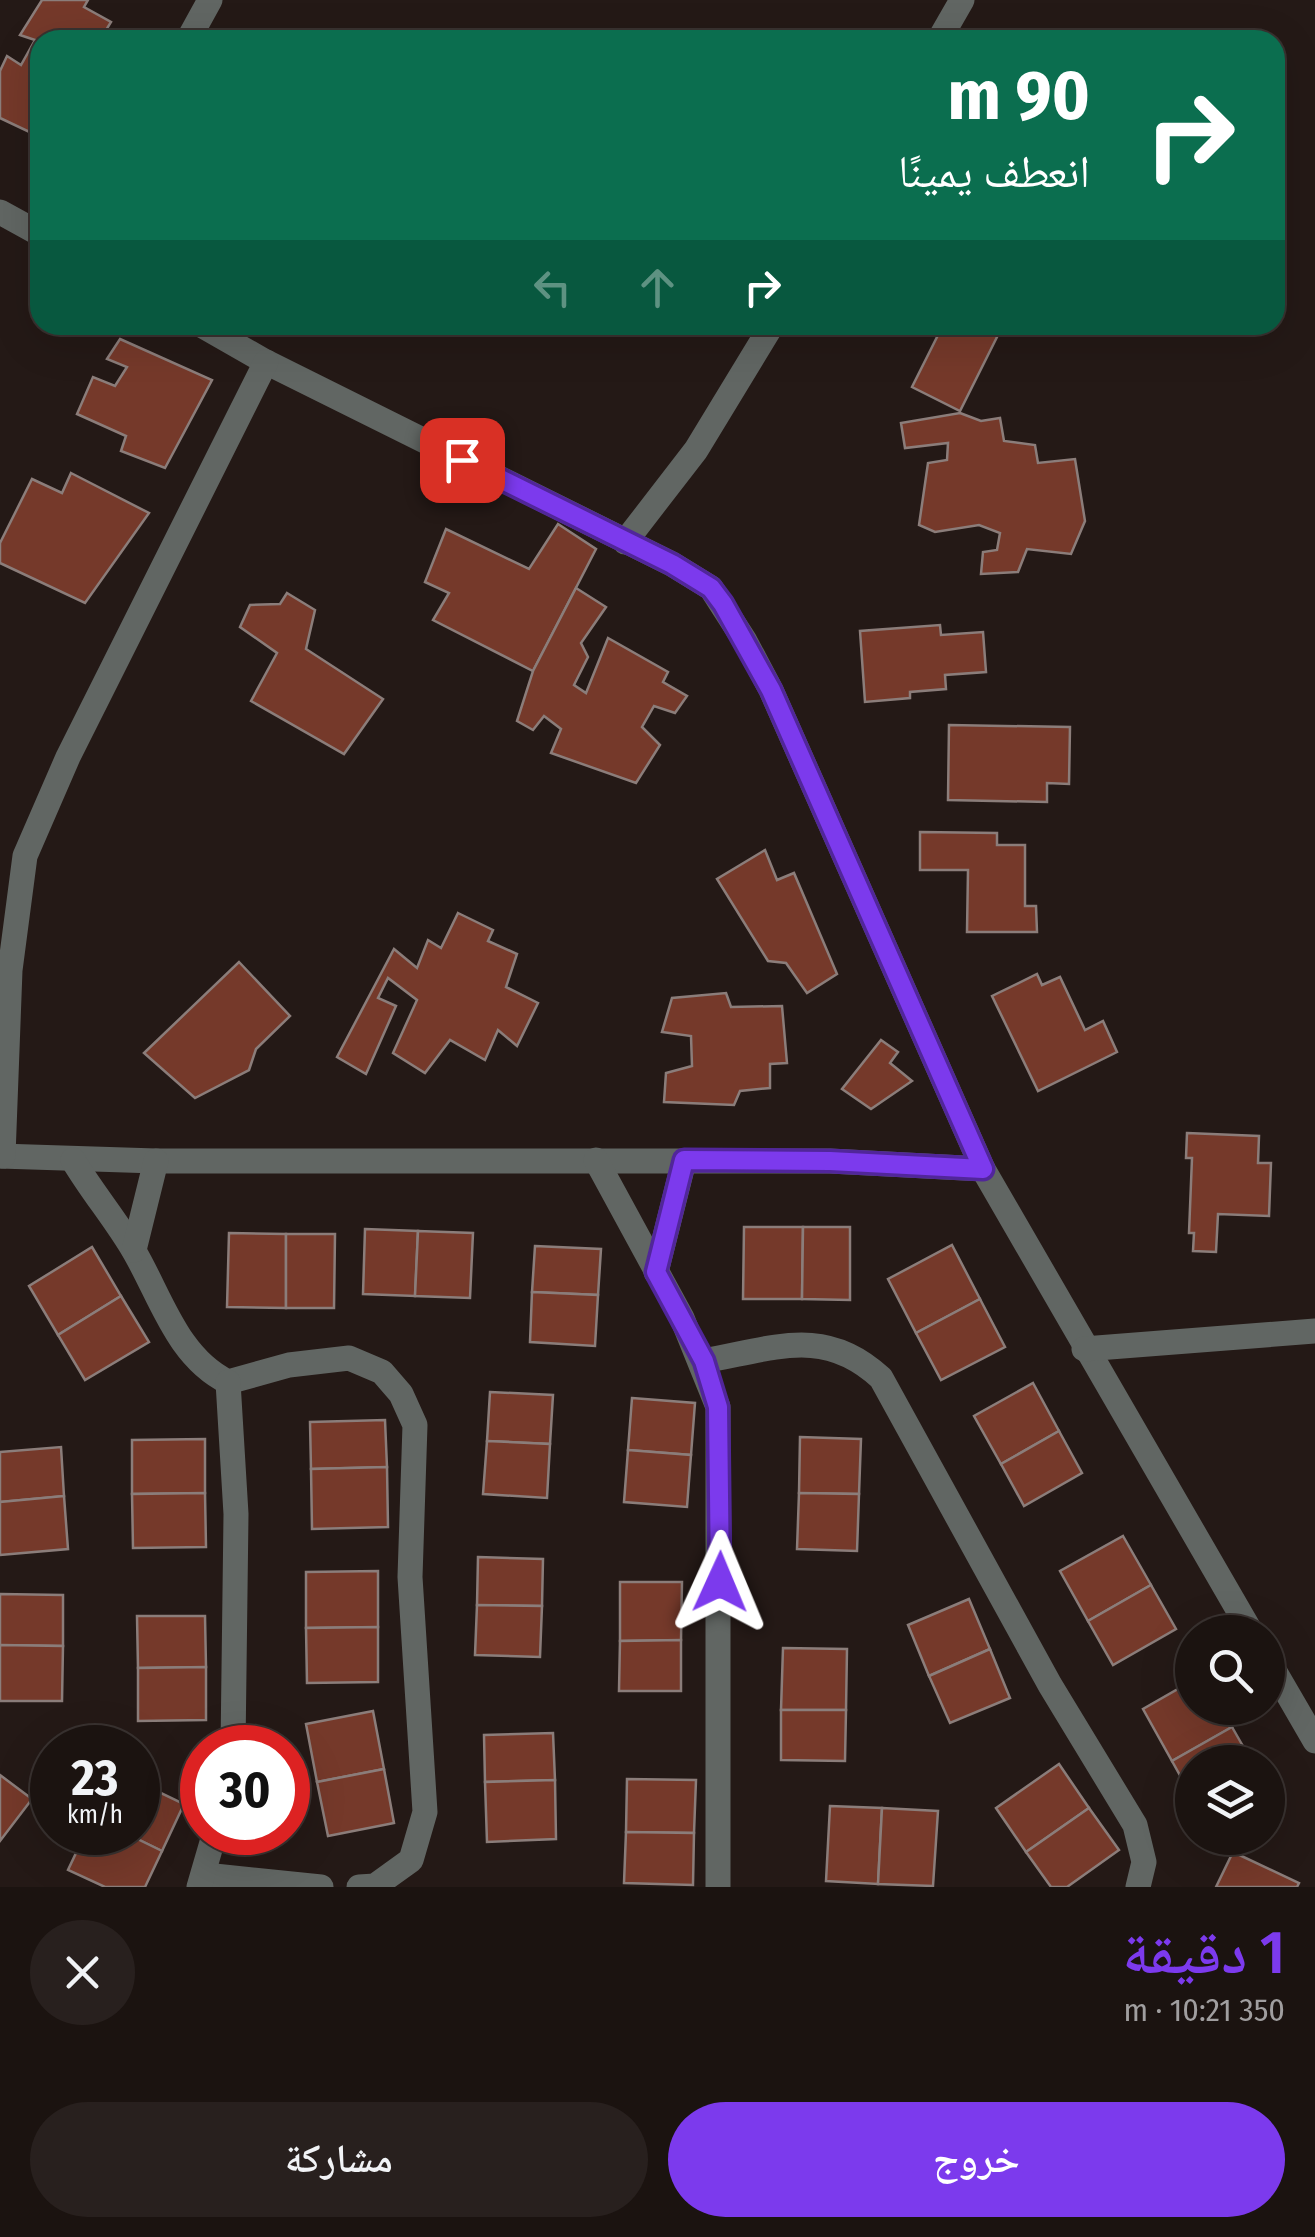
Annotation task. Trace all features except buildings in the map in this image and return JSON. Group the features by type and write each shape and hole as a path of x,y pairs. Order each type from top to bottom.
{"street":[{"path":"194,30 210,0"},
{"path":"945,30 962,0"},
{"path":"0,212 30,228"},
{"path":"219,335 711,588 771,690 983,1169 1241,1615"},
{"path":"625,542 696,450 766,335"},
{"path":"266,362 68,757 25,856 10,970 1,1156 156,1161 830,1161 983,1169"},
{"path":"73,1160 100,1206 134,1250 159,1304 192,1354 210,1373 228,1382 289,1365 348,1358 382,1372 401,1394 415,1425 410,1577 426,1812 411,1860 375,1886 359,1887"},
{"path":"596,1160 704,1361 718,1407 722,1448 718,1887"},
{"path":"656,1272 684,1160"},
{"path":"134,1250 156,1161"},
{"path":"1084,1349 1315,1331"},
{"path":"704,1361 801,1344 832,1346 858,1356 881,1378 1050,1685 1135,1825 1144,1862 1138,1887"},
{"path":"228,1382 236,1514 233,1725"},
{"path":"1285,1689 1315,1741"},
{"path":"209,1855 202,1881 321,1887"}],"route":[{"path":"462,460 672,564 711,588 723,604 771,690 983,1169 830,1161 684,1160 656,1272 704,1361 718,1407 722,1448 720,1582"}]}
